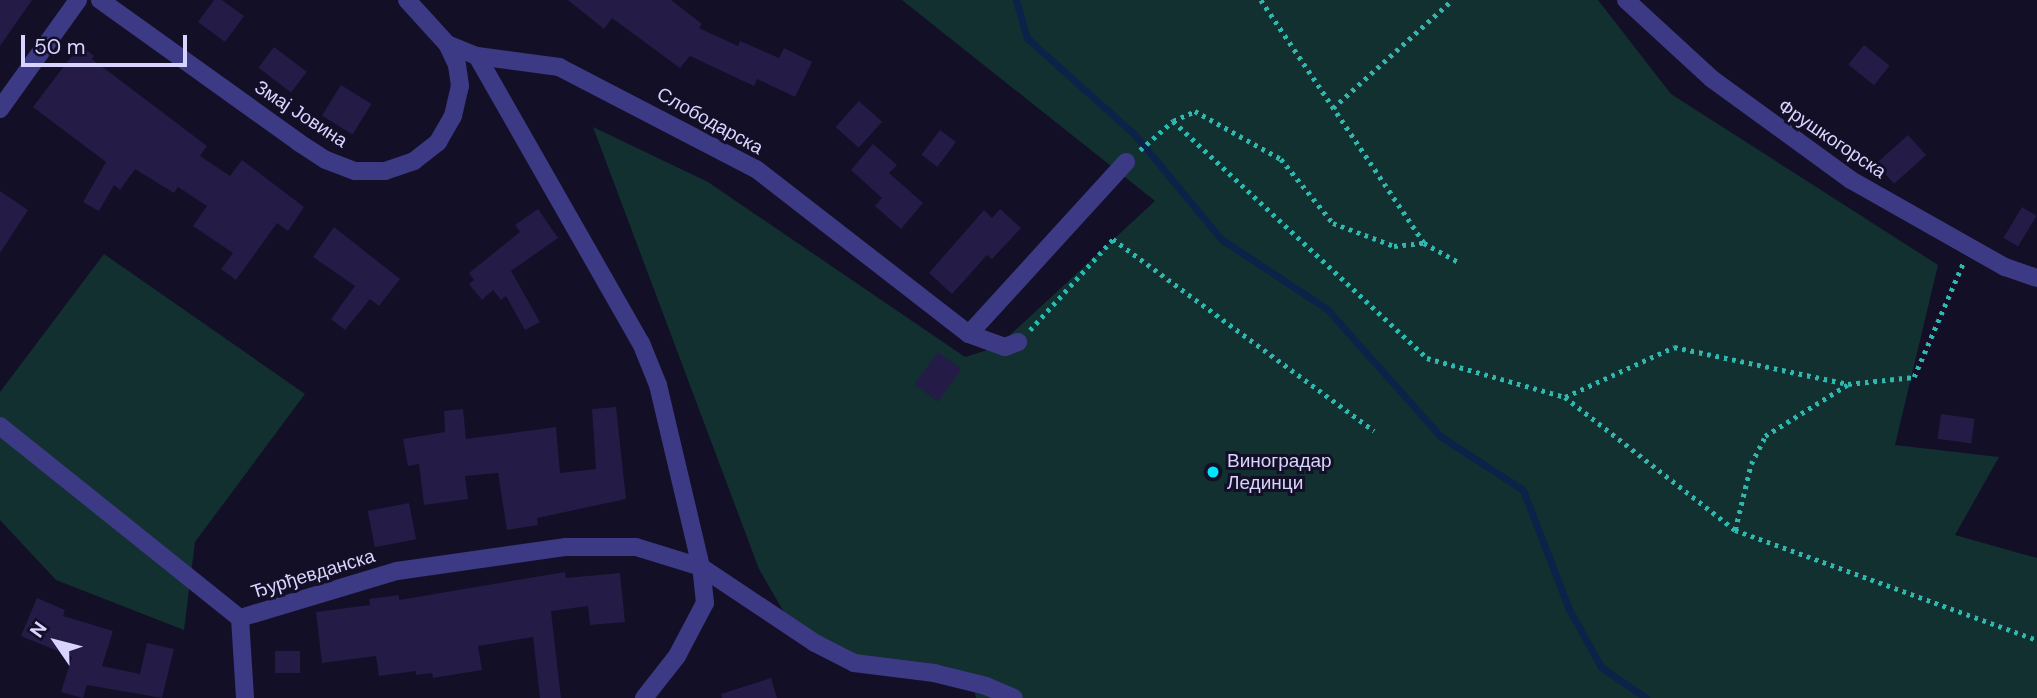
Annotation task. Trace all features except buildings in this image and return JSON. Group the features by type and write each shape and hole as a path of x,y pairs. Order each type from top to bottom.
{"street":[{"path":"0,109 78,0"},
{"name":"Змај Јовина","path":"100,0 298,142 326,160 355,171 385,171 414,161 438,142 453,116 460,86 457,65 447,44"},
{"name":"Слободарска","path":"407,0 447,44 477,56 559,67 720,148 788,192 969,334 1005,347 1018,342"},
{"name":"Фрушкогорска","path":"1626,0 1712,79 1851,180 1969,247 2037,278"},
{"path":"477,56 640,343 658,385 702,567 705,603 677,656 644,698"},
{"path":"969,334 1126,162"},
{"name":"Ђурђевданска","path":"0,426 240,618 397,571 566,547 636,547 702,567 815,643 855,663 934,673 986,686 1014,698"},
{"path":"240,618 245,698"}],"path":[{"path":"1261,0 1424,243 1458,262"},
{"path":"1333,108 1452,0"},
{"path":"1126,162 1173,121 1195,111 1281,159 1333,223 1394,246 1424,243"},
{"path":"1173,121 1427,358 1565,397 1735,530 2037,639"},
{"path":"1018,342 1112,239 1374,431"},
{"path":"1565,397 1674,347 1848,384 1914,377 1969,247"},
{"path":"1735,530 1751,464 1765,436 1848,384"}],"green space":[{"path":"902,0 1598,0 1671,94 1938,265 1895,445 1999,457 1955,535 2037,558 2037,698 976,698 974,688 800,640 759,569 593,127 708,182 965,357 997,347 1155,201"},
{"path":"104,254 305,394 195,542 184,630 56,580 0,520 0,392"}],"waterway":[{"path":"1016,0 1027,38 1135,135 1221,239 1327,309 1440,436 1523,490 1569,609 1601,667 1646,698"}],"place":[{"name":"Виноградар Лединци","path":"1213,472"}]}
